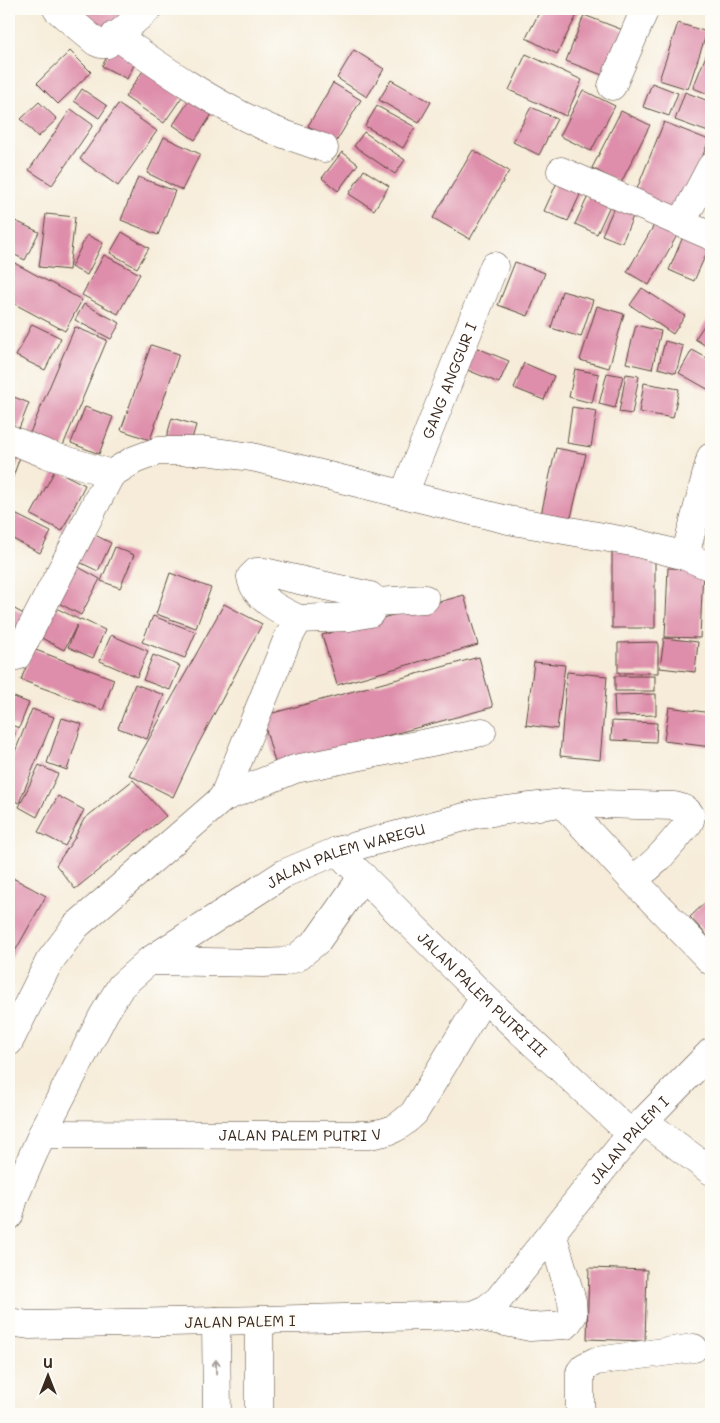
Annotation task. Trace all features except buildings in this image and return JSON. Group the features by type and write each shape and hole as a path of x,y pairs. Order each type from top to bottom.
{"street":[{"path":"57,9 96,42 102,44 107,44 115,35 148,9"},
{"path":"612,86 646,9"},
{"path":"115,35 177,79 216,102 266,127 324,148"},
{"path":"682,222 711,167"},
{"path":"561,171 711,236"},
{"name":"GANG ANGGUR I","path":"404,494 494,266"},
{"path":"9,439 111,474"},
{"path":"17,656 111,474 134,460 158,452 206,451 252,457 508,520 637,543 685,556 711,566"},
{"path":"685,556 711,457"},
{"path":"256,572 264,572 370,596 376,602 370,613 349,617 299,619 282,612 265,599 252,585 251,577 256,572"},
{"path":"376,602 425,599"},
{"path":"223,798 287,640 299,619"},
{"path":"9,1042 49,962 76,926 223,798 294,769 482,732"},
{"path":"562,803 711,961"},
{"name":"JALAN PALEM WAREGU","path":"9,1216 14,1198 42,1134 104,1014 121,986 149,961 285,873 337,851 476,814 562,803 674,806 686,808 691,820 688,824 647,869 639,876 631,878"},
{"name":"JALAN PALEM PUTRI III","path":"337,851 484,997 638,1128 711,1171"},
{"name":"JALAN PALEM WAREGU","path":"149,961 263,963 283,962 296,958 317,941 363,876"},
{"name":"JALAN PALEM PUTRI V","path":"42,1134 368,1135 388,1132 402,1124 414,1113 484,997"},
{"name":"JALAN PALEM I","path":"472,1315 486,1309 498,1300 638,1128 711,1052"},
{"name":"JALAN PALEM I","path":"9,1322 29,1326 472,1315 530,1327 566,1326 573,1315 572,1301 552,1233"},
{"path":"216,1321 217,1414"},
{"path":"259,1321 259,1414"},
{"path":"580,1414 580,1372 588,1364 596,1361 694,1348"}]}
